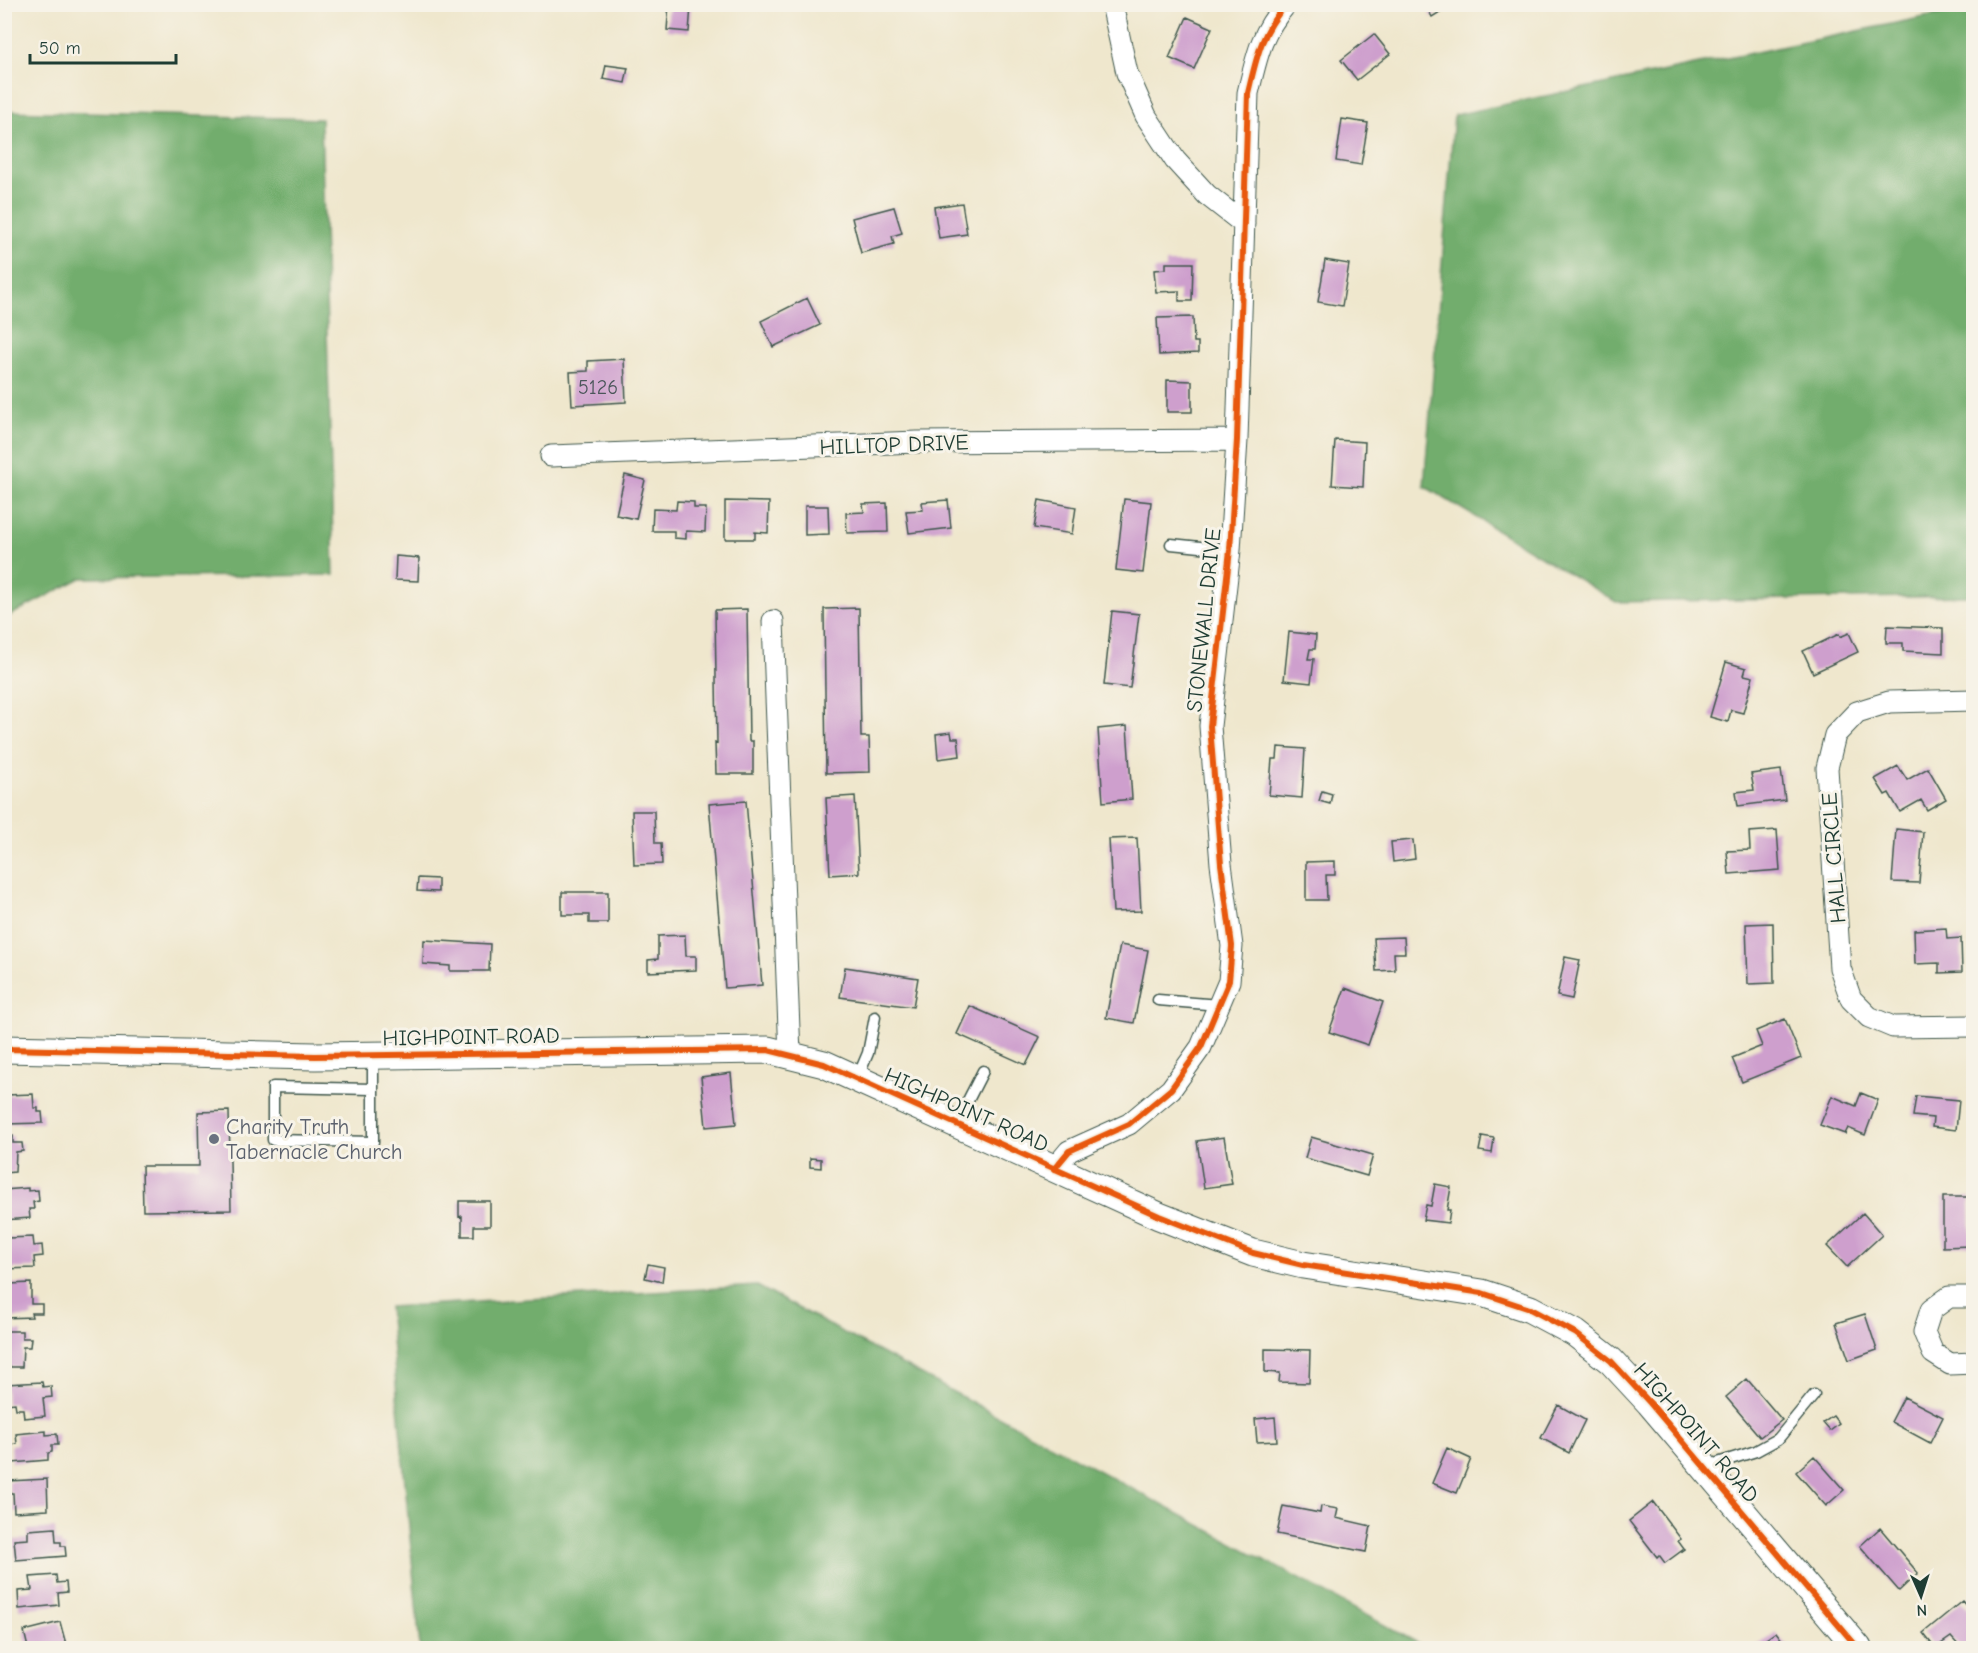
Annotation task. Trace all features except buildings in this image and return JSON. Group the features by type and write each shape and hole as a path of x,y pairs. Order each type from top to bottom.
{"street":[{"path":"1112,4 1127,72 1146,116 1175,160 1207,195 1244,224"},
{"name":"STONEWALL DRIVE","path":"1054,1168 1069,1151 1129,1124 1171,1089 1201,1047 1229,981 1232,946 1221,864 1210,726 1230,550 1237,440 1248,93 1258,49 1269,27 1286,4"},
{"name":"HILLTOP DRIVE","path":"551,456 917,442 1237,440"},
{"path":"773,621 790,1055"},
{"name":"HALL CIRCLE","path":"1974,700 1889,702 1857,712 1835,735 1827,768 1840,968 1851,999 1869,1017 1893,1027 1974,1026"},
{"name":"HIGHPOINT ROAD","path":"4,1049 303,1056 768,1050 824,1064 1159,1216 1253,1253 1303,1265 1482,1293 1530,1309 1575,1333 1611,1361 1650,1402 1858,1648"},
{"path":"1974,1297 1949,1297 1931,1310 1924,1332 1933,1353 1950,1364 1974,1363"}],"lane":[{"path":"1171,544 1230,550"},
{"path":"1158,1000 1219,1005"},
{"path":"857,1079 868,1053 875,1017"},
{"path":"373,1055 373,1089 373,1142 273,1140 273,1087 373,1089"},
{"path":"956,1125 983,1071"},
{"path":"1705,1467 1756,1451 1778,1439 1814,1395"}],"green space":[{"path":"1973,7 1973,596 1616,602 1424,486 1454,115"},
{"path":"5,111 321,119 334,575 81,578 5,618"},
{"path":"757,1286 1427,1648 420,1648 389,1307"}],"cycle path":[{"path":"1054,1169 1069,1151 1129,1124 1171,1089 1201,1047 1229,981 1232,946 1221,864 1210,726 1230,550 1237,440 1248,93 1265,36 1286,4"},
{"path":"4,1049 315,1056 768,1050 824,1064 1159,1216 1253,1253 1303,1265 1482,1293 1530,1309 1575,1333 1611,1361 1650,1403 1858,1648"}],"place":[{"name":"Charity Truth Tabernacle Church","path":"214,1139"}]}
